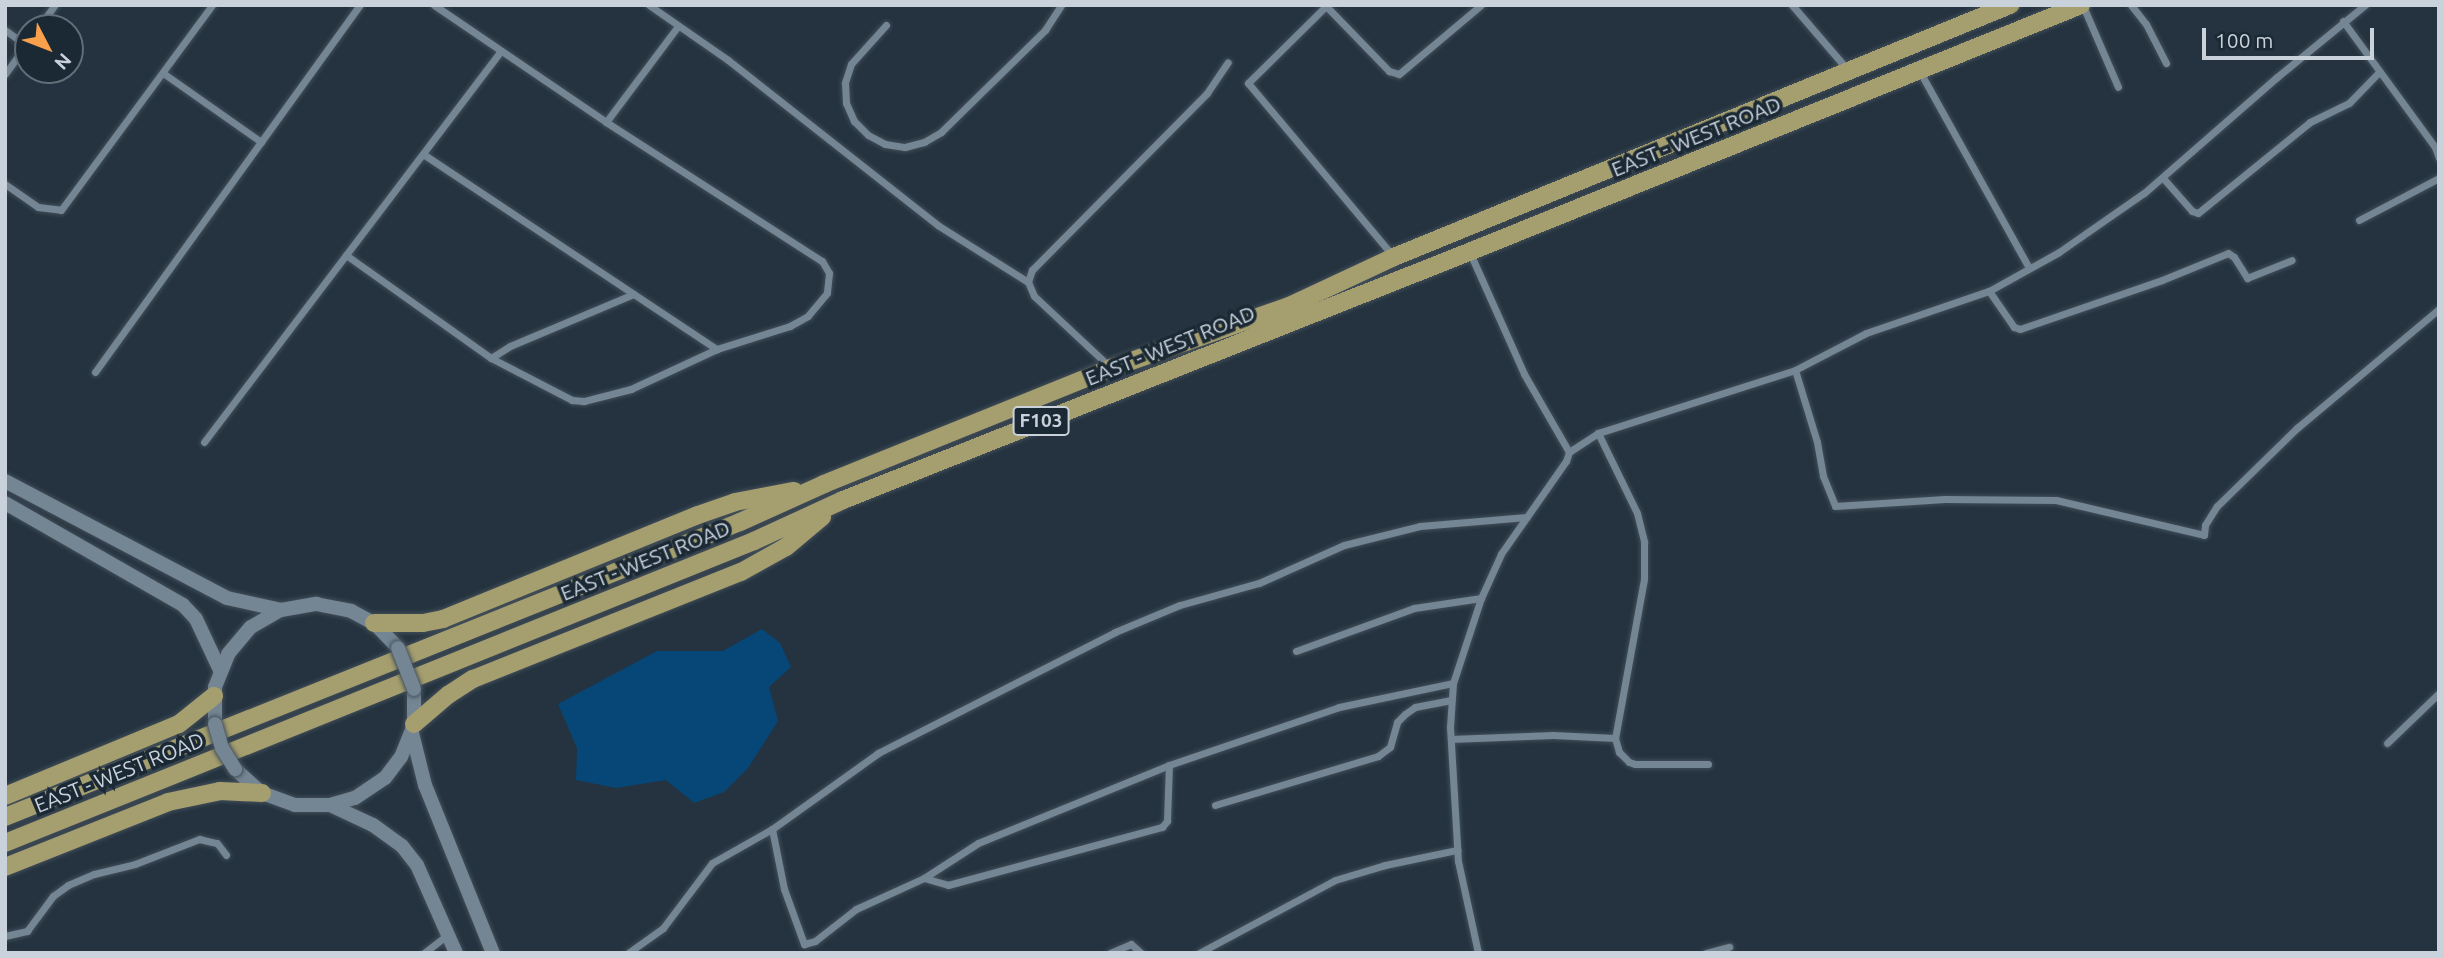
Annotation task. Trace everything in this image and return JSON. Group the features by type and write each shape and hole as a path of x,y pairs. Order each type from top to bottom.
{"main road":[{"name":"EAST - WEST ROAD","path":"5,817 727,528 824,484 1111,368 1289,306 1394,257 2010,5"},
{"name":"EAST - WEST ROAD","path":"5,843 754,541 843,500 1469,253 2082,5"},
{"path":"5,481 227,598 281,610"},
{"path":"262,793 235,769 222,748 215,724 214,696 220,670 244,633 281,610 307,605 334,606 374,623 423,623 443,620 698,515 735,502 824,484"},
{"path":"5,867 168,802 220,792 262,793 295,805 330,805 355,798 385,778 401,757 413,728 448,695 473,679 766,559 843,500"},
{"path":"5,503 183,604 206,636 220,670"},
{"path":"374,623 398,648 414,689 413,728 429,796 493,953"},
{"path":"5,796 179,724 214,696"},
{"path":"330,805 373,825 402,846 417,864 456,953"}],"street":[{"path":"5,184 38,207 61,210 212,5"},
{"path":"96,372 360,5"},
{"path":"346,255 491,358 572,400 583,401 631,389 717,349 790,326 808,316 827,293 829,273 822,261 606,122 434,5"},
{"path":"649,5 728,60 939,226 1028,282 1034,296 1111,368"},
{"path":"886,25 851,64 845,83 846,103 854,121 868,135 885,144 905,147 924,142 941,132 1045,30 1061,5"},
{"path":"1394,257 1248,83 1326,5 1390,71 1399,74 1481,5"},
{"path":"1792,5 1848,71"},
{"path":"2082,5 2118,87"},
{"path":"2131,5 2146,24 2166,62"},
{"path":"1478,953 1458,850 1451,739 1453,683 1481,598 1501,554 1566,461 1569,452 1598,433 1795,370 1866,333 1989,291 2059,252 2163,178 2343,21 2365,5"},
{"path":"2343,21 2435,147 2439,158"},
{"path":"606,122 678,26"},
{"path":"204,442 501,51"},
{"path":"1028,282 1032,270 1207,93 1228,62"},
{"path":"1919,72 2029,268"},
{"path":"2163,178 2192,211 2198,213 2310,122 2349,103 2379,72"},
{"path":"163,73 261,142"},
{"path":"423,154 717,349"},
{"path":"2359,220 2439,178"},
{"path":"1469,253 1524,374 1569,452"},
{"path":"1989,291 2014,327 2020,329 2162,280 2228,253 2234,257 2247,278 2292,260"},
{"path":"491,358 510,346 634,294"},
{"path":"1795,370 1817,442 1823,476 1835,506 1945,499 2056,500 2204,535 2205,525 2217,506 2297,428 2439,309"},
{"path":"1598,433 1637,513 1644,542 1644,579 1615,738 1619,752 1629,762 1708,764"},
{"path":"628,953 663,928 712,863 772,829 878,753 1115,632 1180,606 1259,583 1344,545 1420,526 1527,517"},
{"path":"1296,651 1414,608 1481,598"},
{"path":"772,829 784,889 804,944 815,941 856,909 924,878 978,843 1169,765 1339,707 1453,683"},
{"path":"2387,743 2439,693"},
{"path":"1215,805 1378,755 1390,747 1397,722 1405,714 1415,708 1451,700"},
{"path":"1451,739 1553,735 1615,738"},
{"path":"924,878 948,885 1162,827 1167,821 1169,765"},
{"path":"5,936 27,931 53,896 68,885 94,874 135,864 199,839 217,843 226,855"},
{"path":"1199,953 1335,880 1385,865 1458,850"},
{"path":"424,953 448,934"},
{"path":"1110,953 1131,944 1141,953"},
{"path":"1706,953 1729,947"}],"water":[{"path":"762,629 780,643 791,667 769,687 778,721 748,768 724,792 694,803 666,780 616,788 576,780 577,748 558,704 657,651 723,651"}]}
